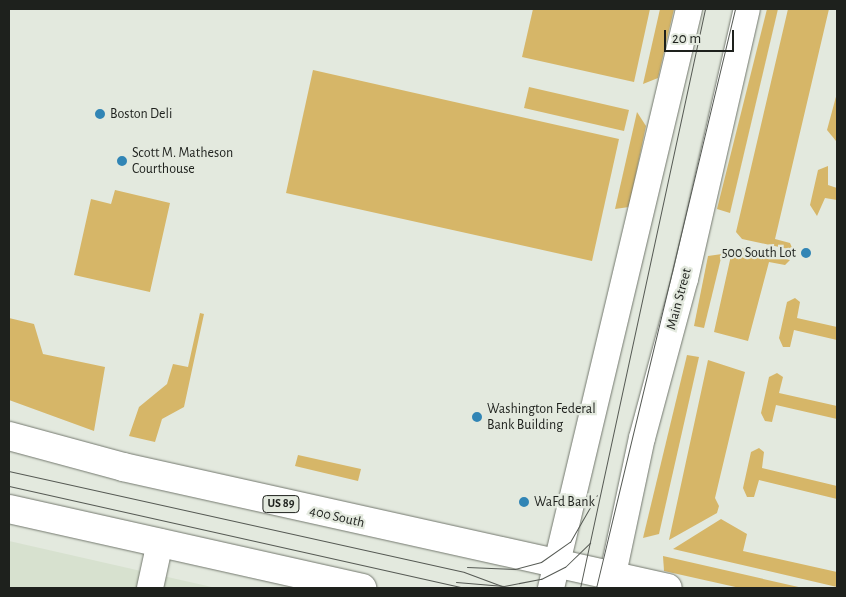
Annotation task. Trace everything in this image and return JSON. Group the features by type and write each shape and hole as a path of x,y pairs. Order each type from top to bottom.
{"main road":[{"name":"400 South","path":"9,436 554,577 668,588"},
{"path":"9,509 362,588"}],"street":[{"path":"554,577 689,9"},
{"name":"Main Street","path":"611,582 748,9"},
{"path":"150,588 160,542"}],"shaded area":[{"path":"533,9 650,9 634,82 522,57"},
{"path":"660,9 674,9 658,78 643,84"},
{"path":"767,9 778,9 730,213 717,209"},
{"path":"788,9 829,9 775,239 790,243 793,250 742,239 736,232"},
{"path":"313,70 619,139 592,261 286,193"},
{"path":"529,87 629,110 624,131 524,108"},
{"path":"837,93 837,140 836,141 827,130"},
{"path":"637,112 646,126 629,207 615,209"},
{"path":"828,166 828,185 837,188 837,200 825,198 817,216 810,205 818,170"},
{"path":"115,190 170,203 150,292 74,275 91,199 111,204"},
{"path":"741,248 790,260 785,265 769,262 748,341 714,332 732,251"},
{"path":"722,254 704,328 694,326 708,256"},
{"path":"795,298 800,302 797,318 837,327 837,340 794,330 790,347 783,347 779,338 787,302"},
{"path":"200,313 204,314 184,407 162,419 155,442 129,436 139,407 167,384 173,364 188,367"},
{"path":"9,318 34,324 43,354 105,367 94,431 9,400"},
{"path":"687,355 699,357 659,534 643,538"},
{"path":"708,360 745,372 715,498 719,506 717,513 669,540"},
{"path":"777,373 783,377 779,393 837,406 837,419 776,405 772,422 765,421 761,413 769,377"},
{"path":"759,448 764,452 762,468 837,486 837,499 759,480 754,497 747,497 743,488 751,452"},
{"path":"298,455 361,469 358,481 295,466"},
{"path":"721,519 747,534 743,551 837,572 837,587 673,549"},
{"path":"9,541 216,588 9,588"},
{"path":"663,556 803,588 740,588 664,571"}],"tram line":[{"path":"580,588 705,9"},
{"path":"596,588 735,9"},
{"path":"9,471 464,572 507,588"},
{"path":"9,486 464,588"},
{"path":"467,567 515,569 541,562 570,542 597,495"},
{"path":"456,582 504,586 541,579 565,567 590,543"}],"place":[{"name":"Boston Deli","path":"100,114"},
{"name":"Scott M. Matheson Courthouse","path":"122,161"},
{"name":"500 South Lot","path":"806,253"},
{"name":"Washington Federal Bank Building","path":"477,417"},
{"name":"WaFd Bank","path":"524,502"}]}
